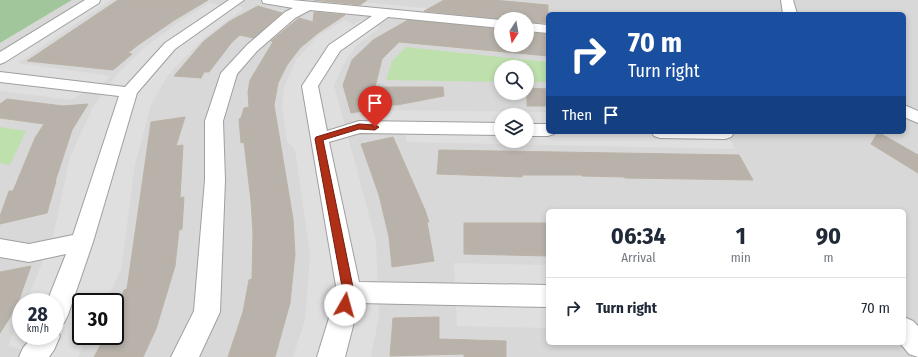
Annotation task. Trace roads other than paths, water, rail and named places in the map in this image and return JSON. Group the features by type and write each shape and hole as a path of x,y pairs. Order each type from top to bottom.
{"street":[{"path":"0,59 94,0"},
{"path":"63,293 82,242 129,92 170,46 238,0"},
{"path":"268,0 307,6 494,23"},
{"path":"788,0 790,12"},
{"path":"185,357 207,312 215,180 214,121 229,73 252,48 290,15 307,6"},
{"path":"331,357 349,292 310,86 334,48 385,13"},
{"path":"534,28 546,29"},
{"path":"0,77 129,92"},
{"path":"906,111 918,118"},
{"path":"319,139 359,127 494,129"},
{"path":"534,130 546,130"},
{"path":"0,248 29,253 82,242"},
{"path":"349,292 546,296"},
{"path":"906,331 918,345"},
{"path":"33,357 42,345"}]}
